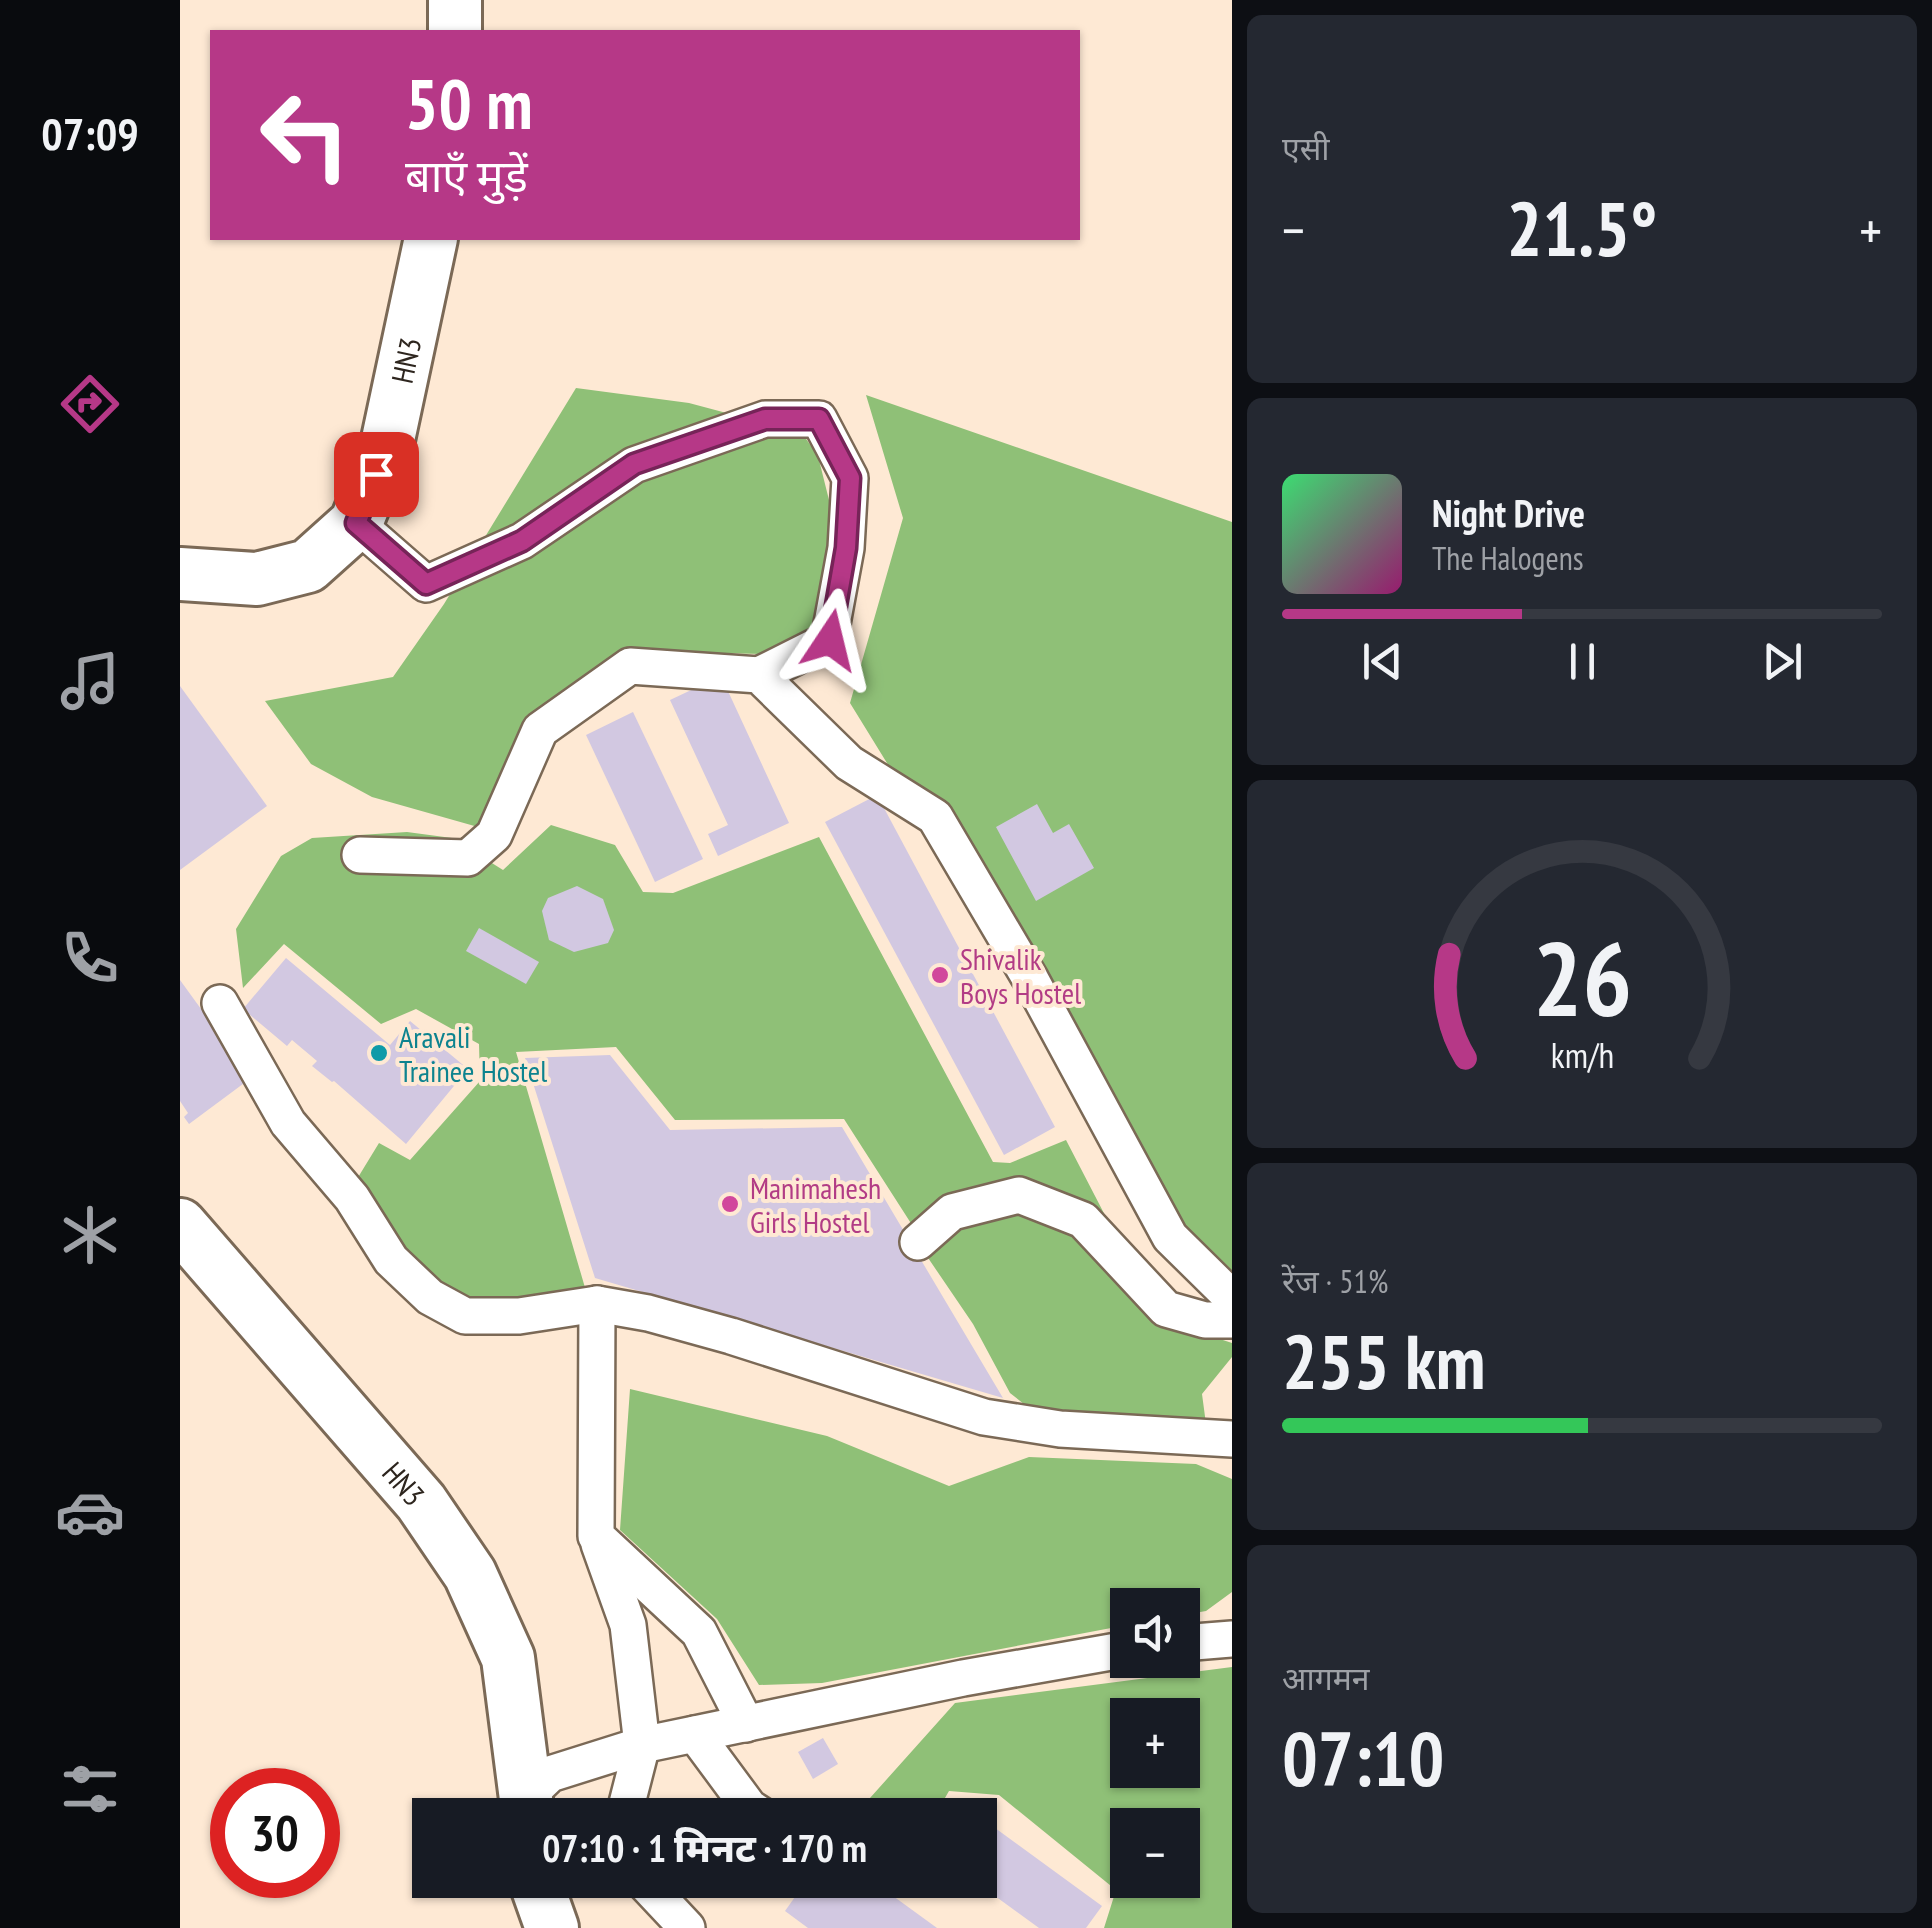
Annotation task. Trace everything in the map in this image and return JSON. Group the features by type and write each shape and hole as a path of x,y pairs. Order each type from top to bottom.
{"highway":[{"path":"454,0 455,30"},
{"name":"HN3","path":"180,574 257,579 308,566 356,523 386,449 430,240"},
{"name":"HN3","path":"180,1225 420,1502 470,1574 508,1658 526,1798"},
{"path":"541,1898 552,1928"}],"street":[{"path":"356,523 426,584 522,541 634,464 765,419 819,419 850,478 846,548 830,640 760,676 630,666 540,730 494,835 468,858 360,855"},
{"path":"760,676 849,764 935,817 1031,980 1170,1238 1232,1298"},
{"path":"220,1003 288,1123 352,1198 391,1260 430,1298 465,1316 519,1316 597,1304 648,1313 731,1336 984,1417 1060,1429 1232,1439"},
{"path":"918,1242 952,1212 1019,1195 1083,1220 1166,1309 1205,1320 1232,1320"},
{"path":"597,1304 596,1536 628,1625 642,1745 628,1798"},
{"path":"596,1536 700,1632 746,1724"},
{"path":"1200,1642 1232,1639"},
{"path":"533,1798 550,1774 642,1745 963,1678 1110,1652"},
{"path":"695,1734 743,1798"},
{"path":"659,1898 688,1928"}],"green space":[{"path":"576,388 689,403 802,433 818,456 832,512 816,630 763,654 620,651 534,714 478,827 372,797 311,764 265,701 393,677 444,604"},
{"path":"866,395 1232,522 1232,1291 1191,1265 850,703 903,518"},
{"path":"551,825 615,845 643,892 673,893 819,837 993,1162 1010,1163 1066,1140 1123,1250 1050,1197 914,1228 844,1119 675,1120 616,1047 516,1052 586,1291 512,1301 471,1301 402,1257 357,1179 379,1143 410,1160 480,1081 479,1044 416,1009 381,1024 284,944 243,988 236,929 281,856 312,838 407,832 452,838 503,870"},
{"path":"1021,1204 1077,1224 1168,1322 1232,1343 1232,1357 1202,1394 1206,1424 1034,1412 1010,1393 973,1324 922,1249 958,1220"},
{"path":"630,1389 827,1436 949,1486 1029,1457 1196,1464 1232,1479 1232,1592 1200,1612 1200,1588 1110,1588 1110,1628 822,1683 759,1685 717,1619 620,1530"},
{"path":"1232,1667 1232,1928 1104,1928 1113,1898 1200,1898 1200,1808 1110,1808 1110,1885 999,1795 949,1791 945,1798 870,1798 955,1703 1147,1678 1200,1678 1200,1671"}],"building":[{"path":"721,676 789,823 718,856 708,834 728,825 670,700"},
{"path":"180,686 267,806 180,870"},
{"path":"633,712 703,859 655,882 586,735"},
{"name":"Shivalik Boys Hostel","path":"877,795 1055,1127 1004,1155 825,822"},
{"path":"1037,804 1053,833 1069,824 1094,868 1036,901 996,827"},
{"path":"577,886 603,899 614,930 608,943 574,952 549,940 542,911 548,898"},
{"path":"479,928 539,962 526,984 466,951"},
{"name":"Aravali Trainee Hostel","path":"286,958 390,1045 410,1021 468,1069 406,1144 312,1066 317,1061 292,1040 287,1046 243,1009"},
{"path":"180,980 251,1078 189,1124 184,1117 188,1113 180,1101"},
{"name":"Manimahesh Girls Hostel","path":"610,1055 670,1130 842,1127 1003,1398 595,1278 525,1058"},
{"path":"823,1738 838,1764 813,1779 798,1752"},
{"path":"997,1829 1102,1906 1086,1928 1039,1928 997,1897"},
{"path":"794,1898 896,1898 937,1928 808,1928 785,1911"}],"place":[{"name":"Shivalik Boys Hostel","path":"940,975"},
{"name":"Aravali Trainee Hostel","path":"379,1053"},
{"name":"Manimahesh Girls Hostel","path":"730,1204"}],"route":[{"path":"376,474 356,523 426,584 522,541 634,464 765,419 819,419 850,478 846,548 830,640"}]}
